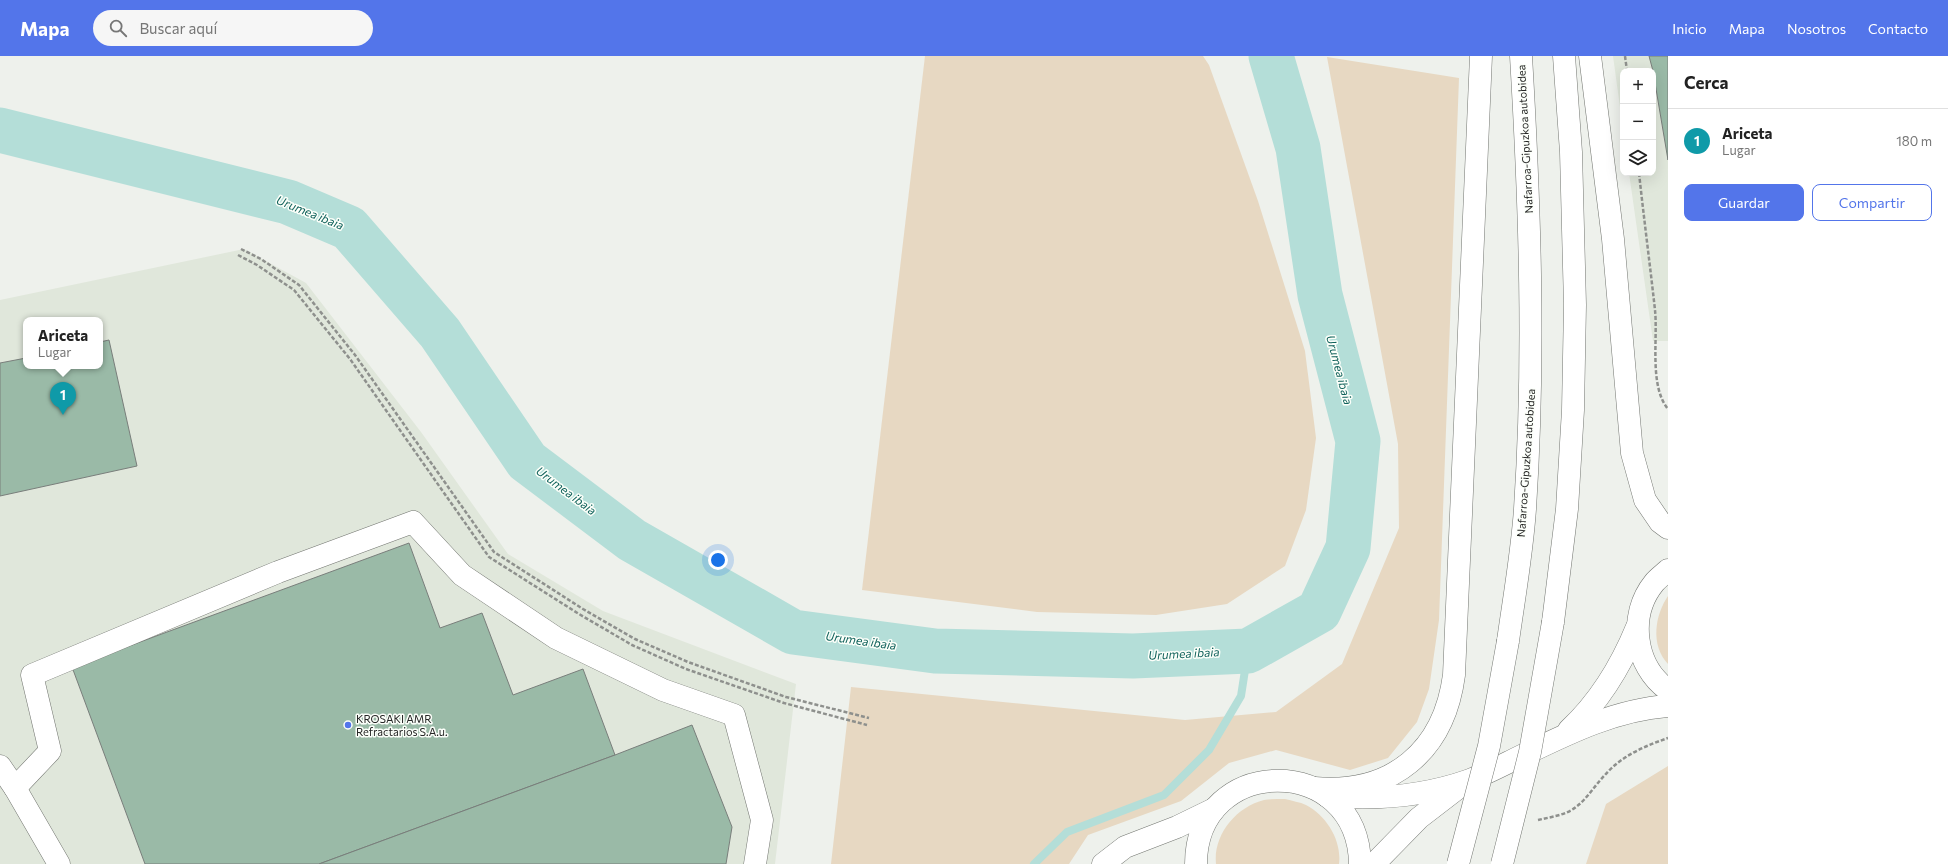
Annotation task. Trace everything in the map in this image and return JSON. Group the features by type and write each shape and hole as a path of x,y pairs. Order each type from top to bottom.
{"main road":[{"path":"1321,792 1354,788 1373,783 1392,775 1408,764 1423,750 1436,733 1445,714 1451,695 1454,667 1481,56"},
{"name":"Nafarroa-Gipuzkoa autobidea","path":"1458,864 1488,746 1508,641 1525,511 1530,408 1532,298 1527,157 1521,56"},
{"path":"1502,864 1530,752 1553,622 1567,508 1573,410 1575,305 1571,152 1564,56"},
{"path":"1590,56 1614,239 1632,453 1645,500 1660,522 1668,528"},
{"path":"16,788 50,751 32,675 278,572 413,522 462,575 556,638 663,690 734,715 762,820 755,864"},
{"path":"1562,737 1579,721 1607,686 1626,654 1637,627 1642,603 1654,582 1668,570"},
{"path":"1637,627 1639,648 1647,667 1660,684 1668,690"},
{"path":"1196,864 1199,838 1205,822 1214,809 1231,794 1250,785 1272,780 1294,781 1321,792 1375,798 1422,794 1469,781 1562,737 1615,717 1668,706"},
{"path":"0,766 16,788 59,862"},
{"path":"1374,864 1419,818 1469,781"},
{"path":"1321,792 1341,809 1351,825 1358,844 1360,864"},
{"path":"1103,864 1125,847 1177,827 1214,809"}],"path":[{"path":"1625,56 1627,68"},
{"path":"1639,176 1656,313 1657,372 1661,401 1668,409"},
{"path":"242,249 299,285 355,355 489,546 498,555 583,609 635,639 675,656 786,697 868,718"},
{"path":"238,255 257,265 294,290 350,358 489,557 579,614 639,648 686,669 784,703 867,724"},
{"path":"1532,821 1565,813 1576,807 1606,773 1619,761 1637,750 1668,738"}],"shaded area":[{"path":"925,56 1203,56 1209,65 1258,201 1305,351 1316,438 1306,510 1285,566 1227,604 1156,615 1037,612 862,590"},
{"path":"1613,56 1668,56 1668,341 1653,341 1629,176 1656,176 1656,68 1620,68 1620,107"},
{"path":"1327,57 1459,78 1439,620 1429,689 1417,722 1388,758 1350,770 1276,750 1229,763 1181,801 1088,835 1069,864 831,864 851,687 1185,720 1276,712 1342,664 1399,528 1398,444"},
{"path":"244,249 306,283 421,432 508,554 603,611 796,684 775,864 0,864 0,300"},
{"path":"1668,596 1668,664 1662,656 1659,648 1656,630 1660,612"},
{"path":"1668,766 1668,864 1586,864 1606,804"},
{"path":"1285,799 1306,805 1314,810 1326,822 1332,830 1338,847 1339,864 1216,864 1216,853 1222,833 1236,816 1244,809 1264,800"}],"building":[{"path":"1649,56 1668,56 1668,160 1656,89 1656,68 1652,68"},
{"path":"109,340 137,466 0,496 0,363 23,359 23,369 103,369 103,341"},
{"name":"KROSAKI AMR Refractarios S.A.u.","path":"409,543 440,628 482,613 513,695 583,669 615,755 319,864 145,864 72,667"},
{"path":"692,725 732,827 726,864 319,864 615,755"}],"waterway":[{"name":"Urumea ibaia","path":"0,130 288,202 349,228 440,333 527,461 632,540 793,632 935,651 1133,656 1248,651 1319,611 1348,548 1358,441 1320,295 1298,148 1271,56"},
{"path":"1034,864 1067,832 1164,795 1209,750 1241,696 1248,651"}],"place":[{"name":"Ariceta","path":"63,415"},
{"name":"KROSAKI AMR Refractarios S.A.u.","path":"348,725"}]}
